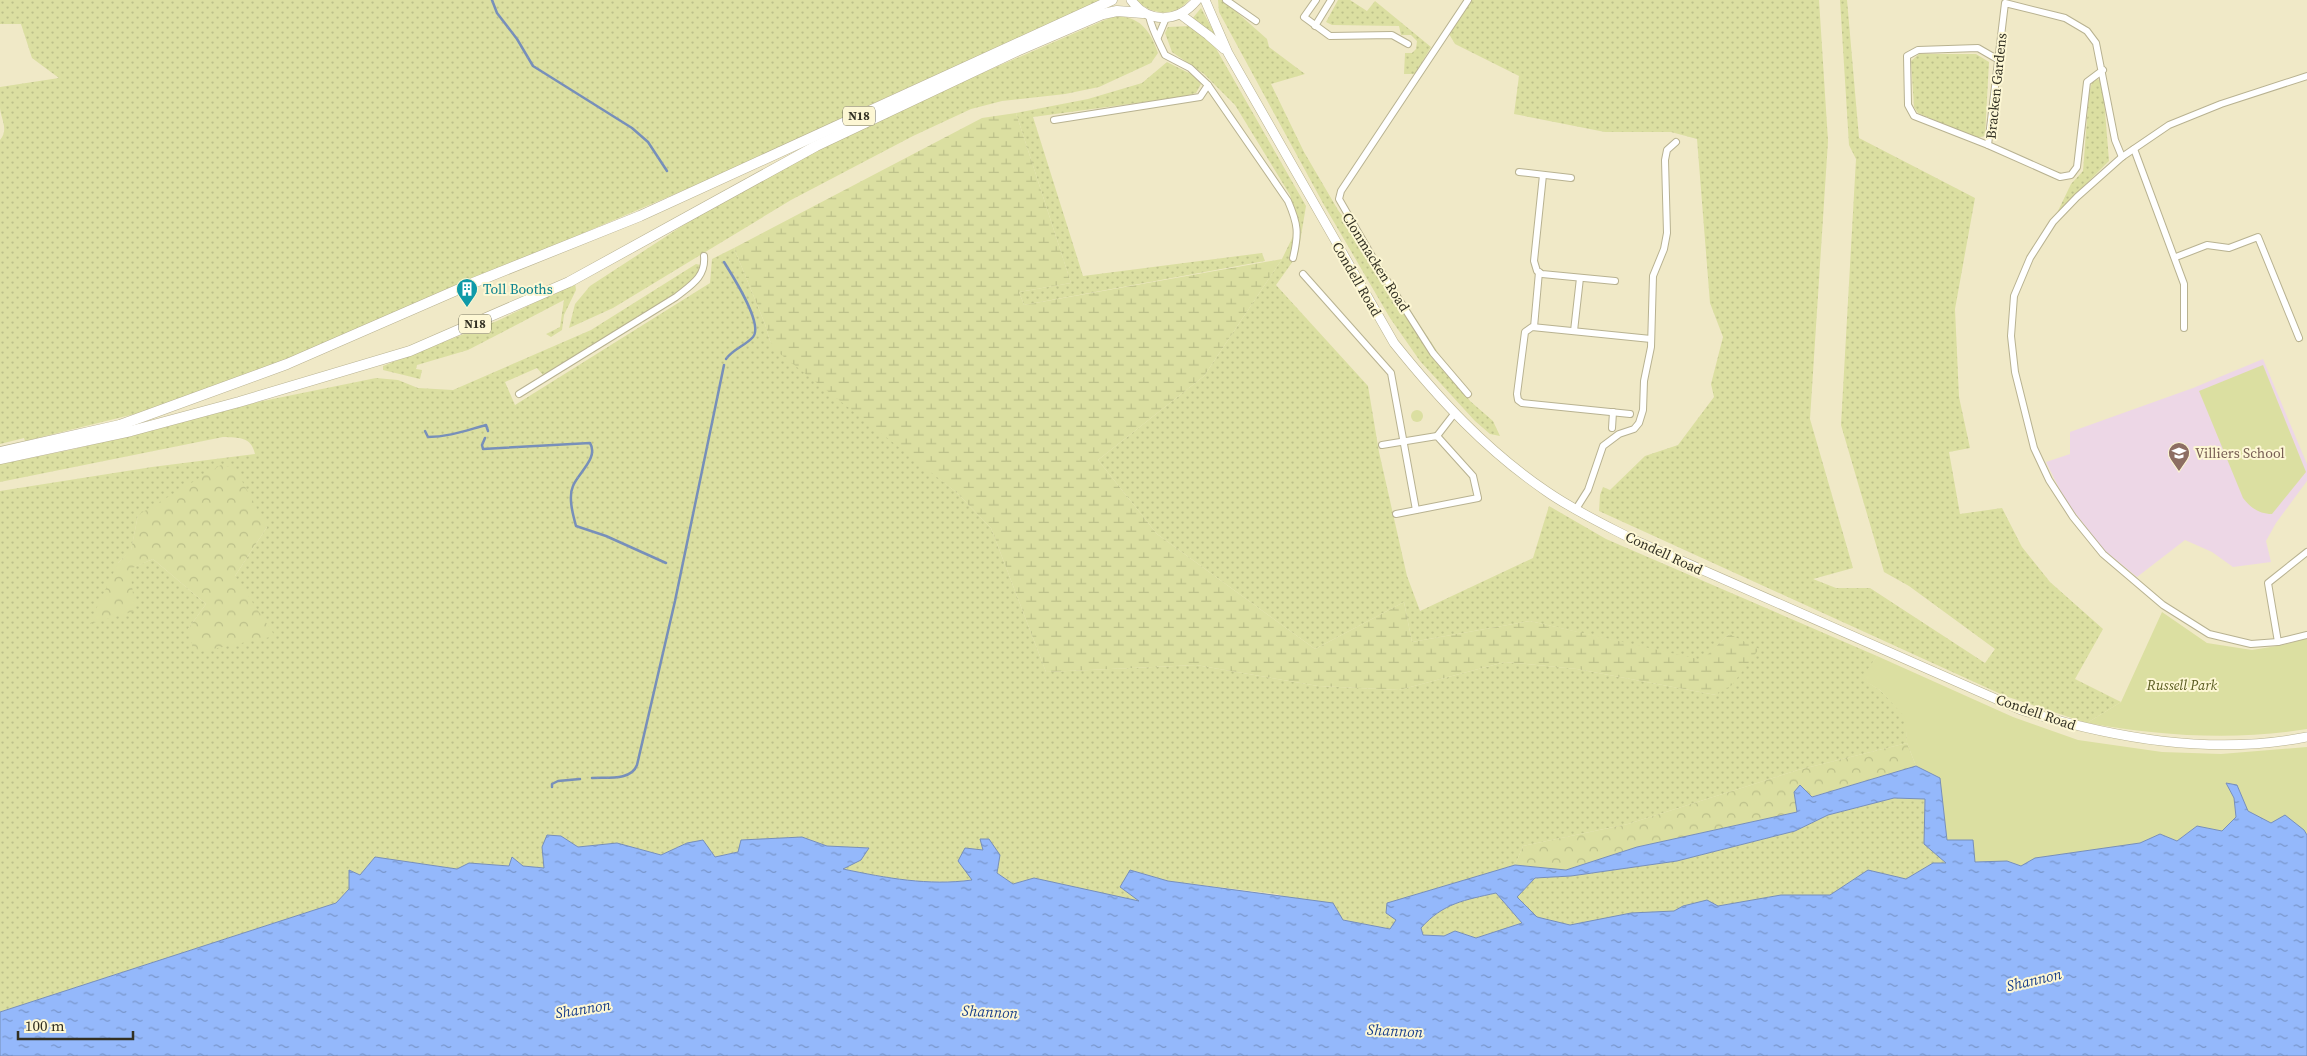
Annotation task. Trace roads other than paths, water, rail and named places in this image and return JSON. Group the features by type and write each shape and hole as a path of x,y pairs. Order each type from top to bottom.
{"highway":[{"name":"N18","path":"0,452 120,425 287,364 473,284 640,216 1112,0"},
{"name":"N18","path":"0,460 167,421 410,351 569,282 816,146 1017,50 1103,14 1117,11 1146,14"}],"main road":[{"path":"1131,0 1146,14 1166,18 1189,9 1196,0"},
{"path":"1205,0 1228,53"},
{"path":"1180,14 1228,53"},
{"name":"Condell Road","path":"1228,53 1394,343 1454,414 1502,458 1546,492 1632,539 2021,710 2075,726 2131,738 2180,743 2250,744 2307,737"}],"street":[{"path":"1226,0 1256,21"},
{"path":"1316,0 1304,17 1330,36 1392,35 1408,44"},
{"path":"1315,26 1331,0"},
{"name":"Clonmacken Road","path":"1468,0 1341,191 1339,200 1377,265 1433,353 1468,394"},
{"name":"Bracken Gardens","path":"2103,70 2087,82 2077,167 2071,175 2060,177 1988,145 2005,1 2065,18 2087,31 2096,43 2103,70 2116,140 2122,157"},
{"path":"1146,14 1165,55 1190,68 1208,85 1288,201 1297,222 1298,239 1293,258"},
{"path":"1158,37 1166,18"},
{"path":"1988,145 1914,116 1908,105 1907,56 1918,50 1978,48 1997,59"},
{"path":"2307,76 2222,104 2169,125 2122,157 2077,197 2053,222 2030,258 2014,296 2011,336 2015,372 2034,448 2048,480 2068,510 2102,554 2163,605 2209,634 2252,644 2278,642 2307,635"},
{"path":"1054,120 1200,97 1208,85"},
{"path":"1576,510 1588,490 1602,446 1619,434 1634,429 1641,419 1644,381 1650,359 1654,276 1664,249 1667,233 1665,160 1667,150 1676,142"},
{"path":"2134,149 2176,257 2184,284 2184,328"},
{"path":"1519,172 1571,178"},
{"path":"1543,175 1534,266 1539,272 1615,281"},
{"path":"2176,257 2208,245 2229,248 2258,237 2299,338"},
{"path":"519,394 676,297 699,278 704,266 704,256"},
{"path":"1534,327 1539,272"},
{"path":"1303,274 1391,373 1416,510"},
{"path":"1574,331 1580,278"},
{"path":"1630,414 1526,404 1518,400 1525,332 1528,328 1534,327 1651,339"},
{"path":"1612,428 1613,412"},
{"path":"1382,445 1437,436 1454,414"},
{"path":"1396,514 1478,498 1474,476 1437,436"},
{"path":"2278,642 2268,583 2307,552"}],"water":[{"name":"Shannon","path":"1916,766 1940,778 1947,840 1973,840 1975,862 2007,861 2021,866 2035,858 2140,843 2160,834 2177,841 2197,826 2222,831 2236,817 2234,798 2226,783 2237,785 2248,811 2271,823 2285,815 2304,830 2307,835 2307,1056 0,1056 0,1012 336,903 349,889 349,870 360,875 375,857 457,869 469,863 509,866 512,857 523,866 544,868 542,847 547,835 561,836 578,847 617,843 661,855 687,843 703,840 715,857 738,852 741,840 802,837 827,846 869,848 861,860 843,869 924,882 956,882 972,880 958,861 965,848 983,850 980,839 989,839 1000,855 997,873 1013,884 1034,878 1139,901 1120,887 1130,870 1168,881 1333,903 1343,920 1390,929 1396,920 1386,913 1387,903 1515,865 1566,870 1637,847 1797,812 1794,792 1800,785 1812,797","holes":["1894,798 1925,799 1924,844 1946,863 1933,863 1906,879 1868,870 1830,895 1781,895 1718,906 1707,900 1683,906 1674,911 1631,913 1570,925 1537,917 1517,897 1535,878 1571,876 1677,861 1795,831 1828,815","1496,893 1522,923 1476,938 1455,931 1444,936 1423,935 1421,928 1446,908 1464,901"]}],"waterway":[{"path":"492,0 497,13 517,39 533,66 632,128 648,142 667,171"},
{"path":"724,262 746,299 751,311 755,331 750,340 726,359"},
{"path":"592,778 624,776 630,774 637,765 675,601 724,365"},
{"path":"425,431 428,437 451,435 486,425 488,431"},
{"path":"485,438 482,445 483,449 590,443 592,449 590,460 573,486 571,495 576,526 606,536 666,563"},
{"path":"552,787 552,784 558,781 580,779"}],"place":[{"name":"Toll Booths","path":"467,308"},
{"name":"Villiers School","path":"2179,472"}],"park label":[{"name":"Russell Park","path":"2182,685"}]}
